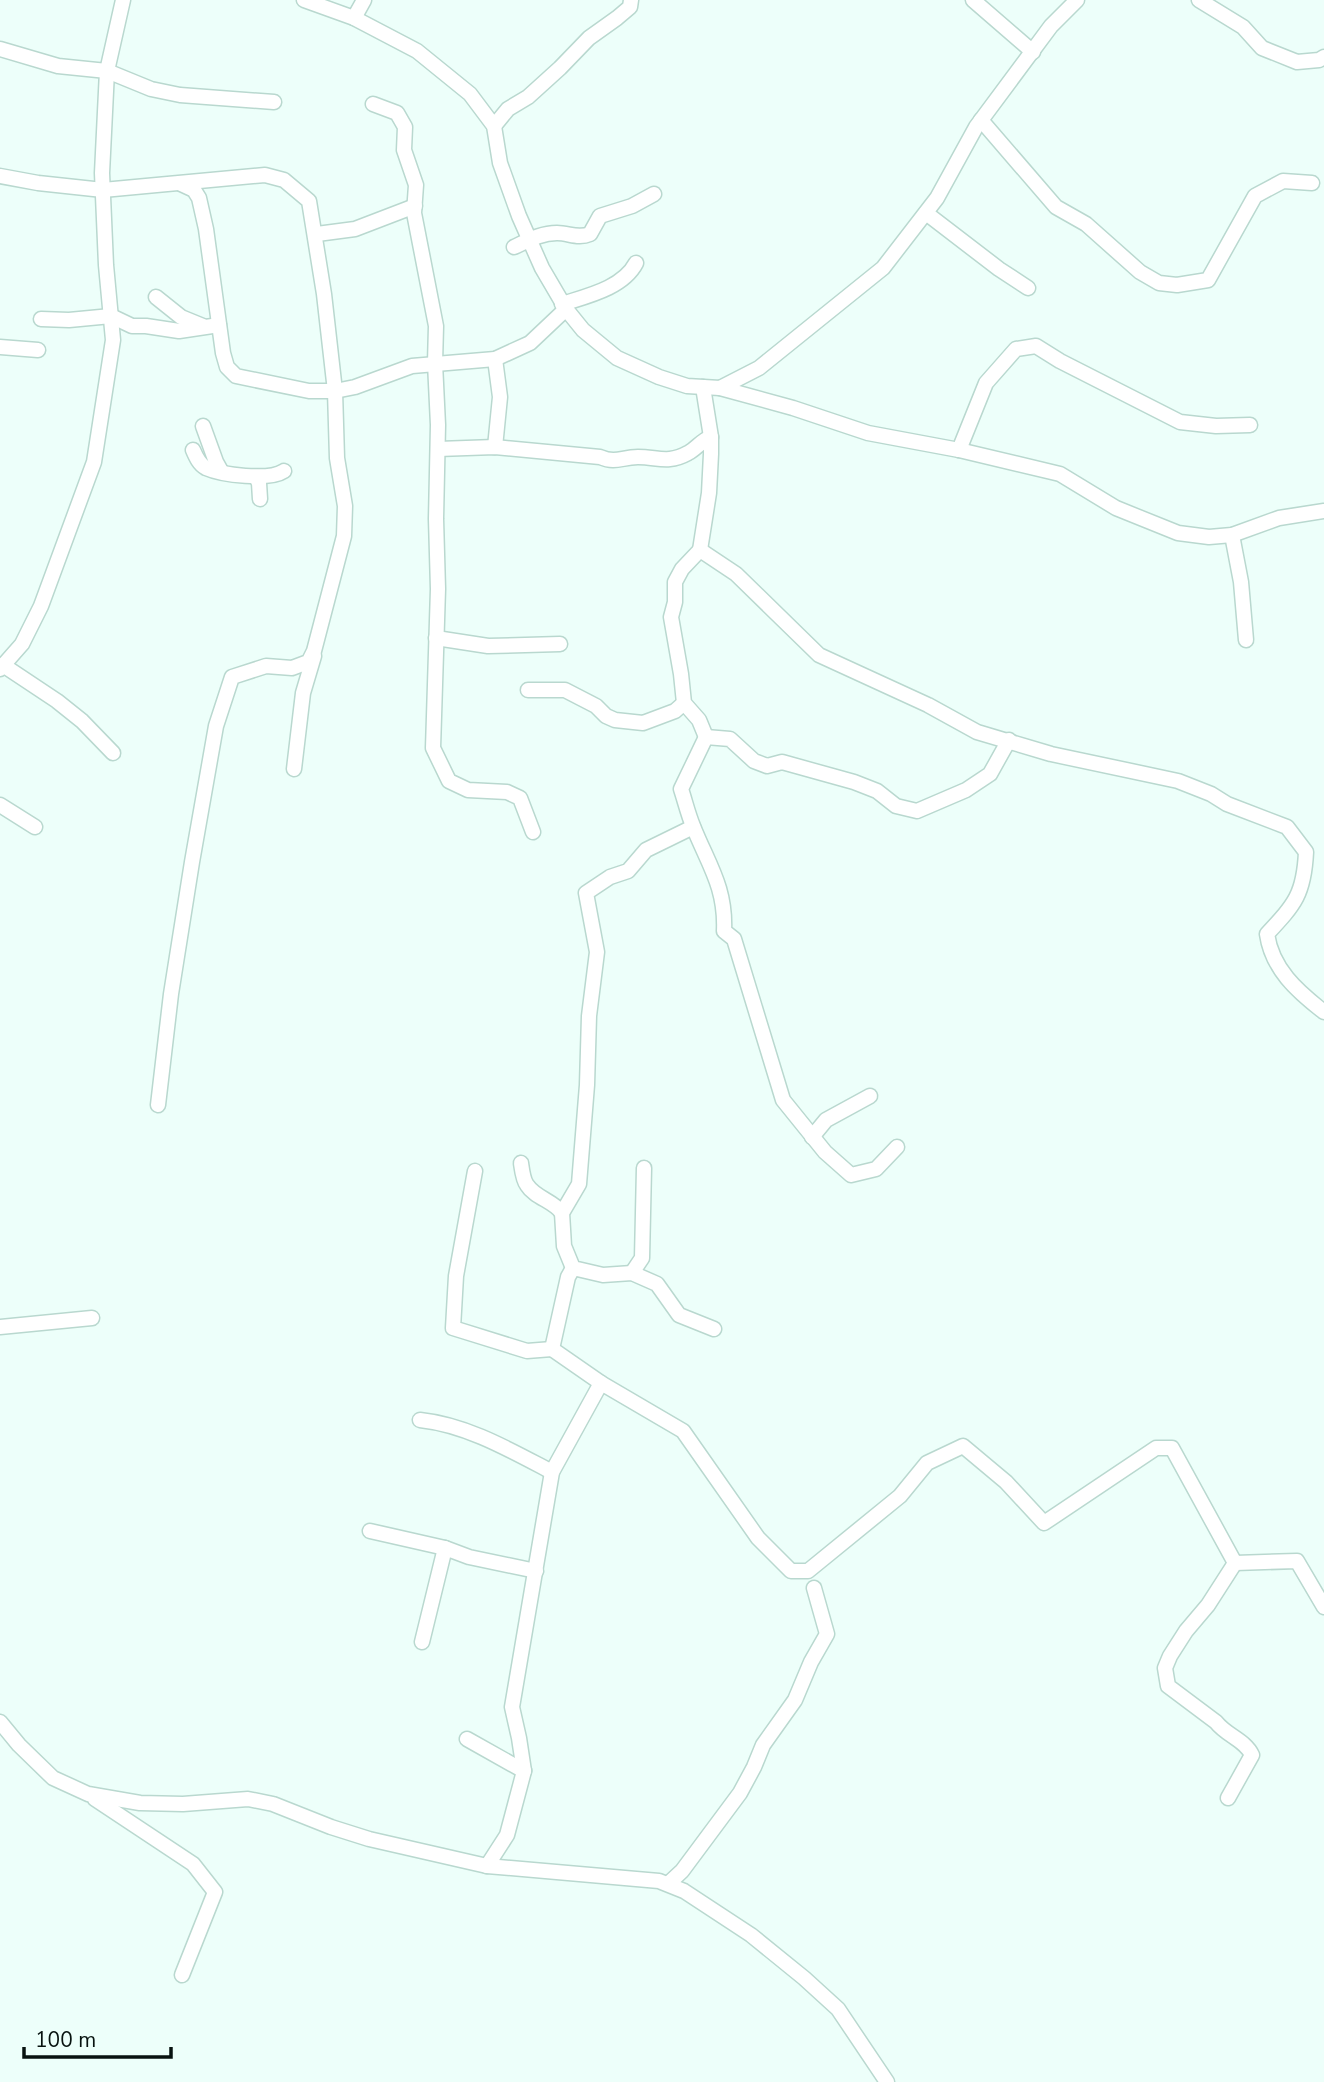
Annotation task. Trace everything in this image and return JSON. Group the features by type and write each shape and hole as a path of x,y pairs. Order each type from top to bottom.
{"street":[{"path":"113,753 65,708 2,667 22,643 41,606 94,462 112,357 103,190 107,71 123,0"},
{"path":"304,0 354,18 417,51 470,94 494,126 500,163 542,268 564,306 583,330 617,358 687,386 720,388 793,408 868,433 959,450 1060,474 1116,508 1178,533 1209,537 1232,535 1279,518 1324,511"},
{"path":"354,18 364,0"},
{"path":"494,126 508,109 528,97 589,38 630,7 631,0"},
{"path":"973,0 1033,52"},
{"path":"720,388 759,368 883,268 937,198 981,120 1051,26 1076,0"},
{"path":"1199,0 1243,27 1262,48 1297,62 1324,57"},
{"path":"0,49 58,66 107,71 151,89 274,102"},
{"path":"373,104 397,113 403,119 406,136 404,150 416,186 415,206 436,326 438,449 433,748 449,780 468,790 508,792 520,798 533,831"},
{"path":"981,120 1056,207 1086,224 1140,272 1159,283 1177,285 1208,280 1219,256 1255,196 1283,181 1312,183"},
{"path":"0,176 103,190 265,175 284,180 309,201 324,294 335,391 337,458 345,506 344,536 303,693 294,769"},
{"path":"181,184 194,190 199,198 227,367 236,376 309,391 335,391 355,387 412,366 495,359 530,343 564,306 625,278 636,263"},
{"path":"514,247 529,239 552,233 582,237 590,234 600,216 632,206 654,194"},
{"path":"317,234 355,229 415,206"},
{"path":"926,213 1028,288"},
{"path":"156,297 181,317 203,326"},
{"path":"41,319 69,320 111,316 132,326 179,331 219,325"},
{"path":"959,450 986,383 1016,349 1036,346 1156,412 1180,422 1216,426 1250,425"},
{"path":"0,347 38,350"},
{"path":"495,359 500,397 495,447"},
{"path":"703,387 711,438 709,493 701,550 682,569 675,582 675,602 671,617 684,703 699,720 706,737 681,789 720,888 725,913 724,930 734,939 783,1100 812,1137 852,1175 876,1169 897,1147"},
{"path":"203,426 215,462 221,471"},
{"path":"438,449 495,447 600,457 612,462 637,457 674,459 691,452 707,438 711,438"},
{"path":"193,450 204,467 221,471 256,477 284,471"},
{"path":"256,477 260,499"},
{"path":"1232,535 1241,582 1246,640"},
{"path":"701,550 736,574 819,655 928,705 977,732 1051,754 1178,781 1211,794 1227,804 1287,827 1306,852 1305,873 1296,901 1267,934 1269,952 1288,981 1324,1012"},
{"path":"436,638 488,646 560,643"},
{"path":"158,1105 171,994 192,862 216,726 227,691 232,677 266,667 292,668 308,662 307,665 314,651"},
{"path":"528,690 565,690 596,706 606,716 615,720 643,723 675,711 684,703"},
{"path":"706,737 730,739 754,761 767,766 782,762 854,782 877,791 896,806 917,811 966,790 990,774 1009,740"},
{"path":"0,805 35,827"},
{"path":"562,1213 579,1184 587,1085 589,1016 597,952 586,893 610,877 628,871 646,850 694,827"},
{"path":"812,1137 826,1120 870,1096"},
{"path":"521,1163 527,1186 557,1205 562,1213 564,1246 573,1268"},
{"path":"632,1273 642,1258 644,1168"},
{"path":"475,1171 456,1276 453,1328 527,1351 552,1349 601,1383 682,1431 758,1538 791,1571 808,1571 900,1496 927,1463 963,1446 1006,1482 1044,1522 1156,1448 1172,1448 1235,1563"},
{"path":"573,1268 603,1275 632,1273 657,1284 679,1315 715,1329"},
{"path":"552,1349 568,1277 573,1268"},
{"path":"0,1326 92,1318"},
{"path":"487,1866 508,1835 524,1771 520,1738 512,1707 552,1472 601,1383"},
{"path":"420,1420 446,1423 510,1450 552,1472"},
{"path":"370,1531 536,1571"},
{"path":"422,1642 445,1548"},
{"path":"1235,1563 1297,1562 1324,1607"},
{"path":"1228,1798 1252,1755 1248,1747 1222,1730 1216,1722 1168,1686 1165,1668 1186,1631 1208,1605 1235,1563"},
{"path":"668,1884 682,1871 740,1793 770,1733 795,1700 811,1662 827,1634 814,1588"},
{"path":"0,1722 53,1778 88,1794 192,1864 215,1892 182,1975"},
{"path":"467,1739 524,1771"},
{"path":"88,1794 140,1803 183,1804 248,1800 273,1804 369,1839 487,1866 668,1884 684,1891 751,1935 804,1978 838,2009 887,2082"}]}
